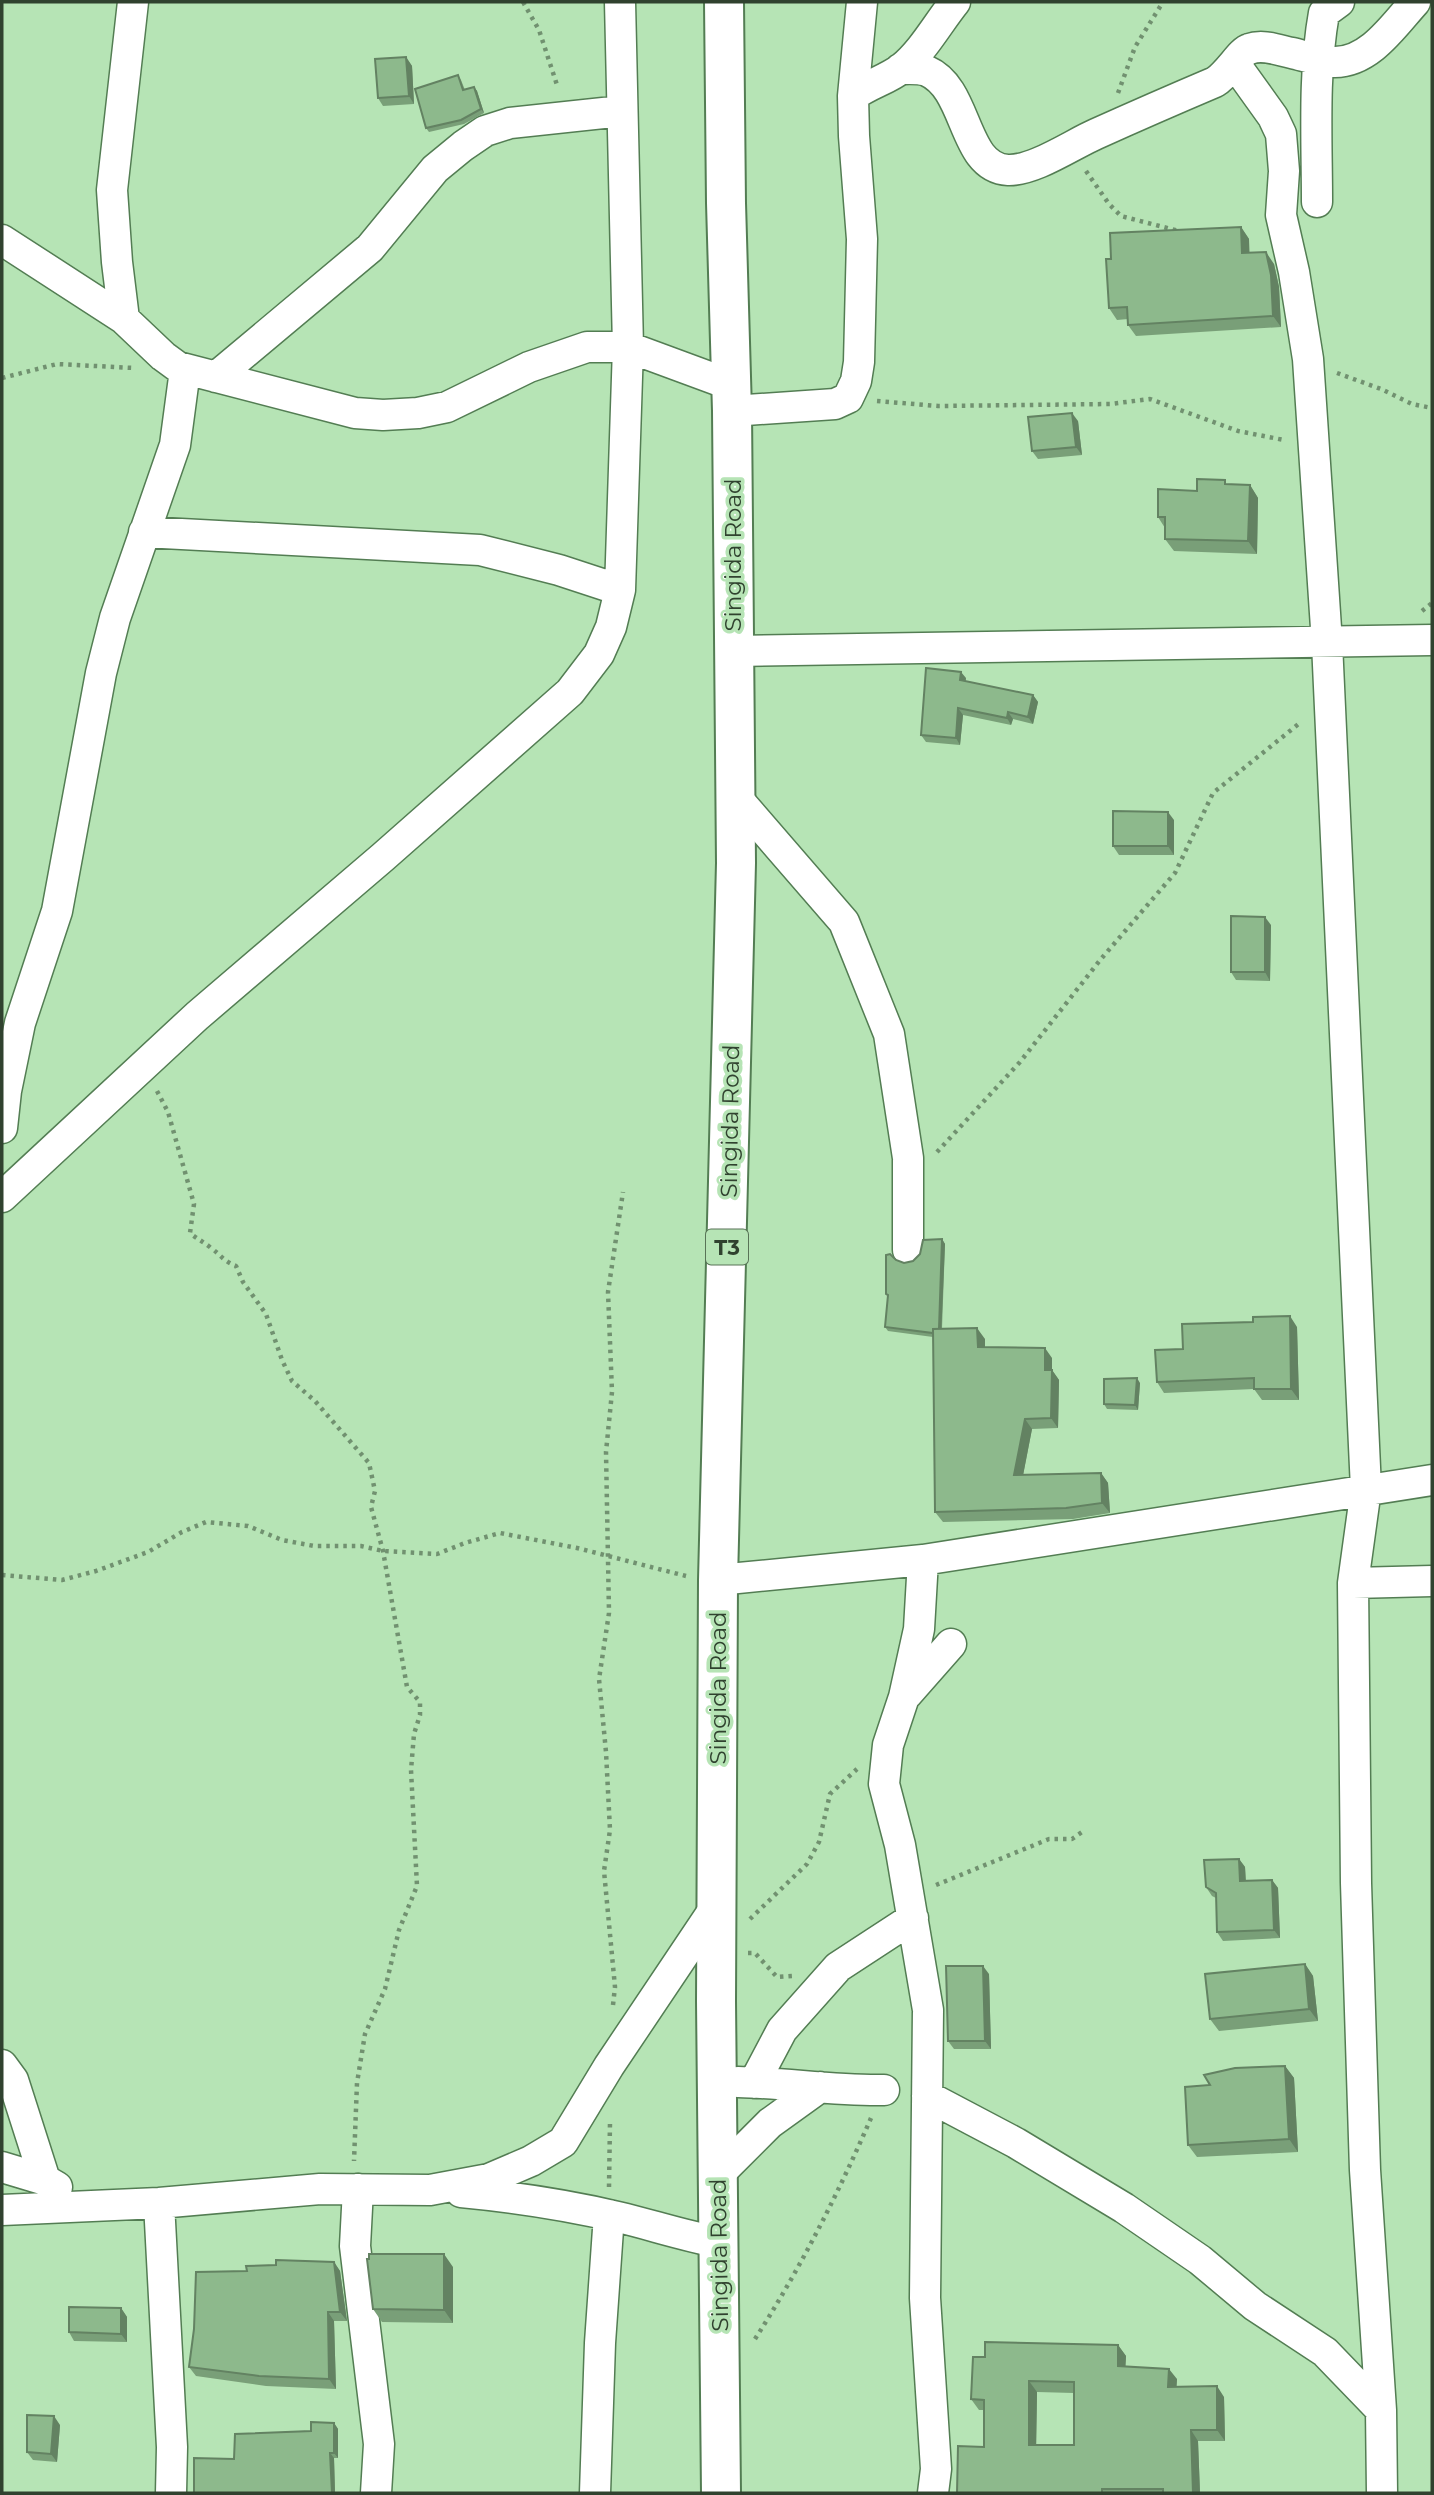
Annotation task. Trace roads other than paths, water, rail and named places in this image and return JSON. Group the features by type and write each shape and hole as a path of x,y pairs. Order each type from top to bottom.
{"highway":[{"name":"Singida Road","path":"721,2493 716,2082 718,1580 736,863 732,398 724,2"}],"street":[{"path":"124,319 112,190 133,2"},
{"path":"2,1197 197,1016 383,858 570,691 599,654 611,627 620,590 628,347 620,2"},
{"path":"2,240 124,319 174,363 216,377 355,413 418,413 447,407 529,368 587,347 628,347 732,398 820,406 835,404 848,398 856,381 859,362 862,239 853,96 862,2"},
{"path":"853,96 911,60 954,2"},
{"path":"1317,202 1319,59 1324,13 1339,2"},
{"path":"900,69 923,70 939,79 961,111 980,155 989,164 1011,170 1039,162 1092,135 1215,82 1235,64 1243,51 1252,47 1269,48 1333,62 1350,60 1370,50 1416,2"},
{"path":"1235,64 1273,117 1281,134 1284,171 1281,215 1294,272 1308,359 1326,643 1366,1489 1353,1584 1356,1883 1363,2115 1381,2410 1382,2493"},
{"path":"216,377 370,248 435,169 485,131 510,123 622,111"},
{"path":"2,1128 6,1091 20,1023 57,911 101,673 116,618 175,445 174,363"},
{"path":"144,532 480,550 559,570 620,590"},
{"path":"734,651 1432,640"},
{"path":"735,796 844,922 889,1034 908,1158 908,1250"},
{"path":"718,1580 923,1560 1432,1480"},
{"path":"923,1560 919,1629 904,1697 888,1745 884,1784 911,1907 928,2010 925,2298 936,2469 933,2493"},
{"path":"1353,1584 1432,1581"},
{"path":"904,1697 951,1644"},
{"path":"754,2082 782,2030 838,1967 911,1907"},
{"path":"430,2190 489,2179 531,2161 563,2142 609,2066 716,1927"},
{"path":"2,2065 13,2080 45,2180"},
{"path":"716,2082 754,2082 852,2091 884,2090"},
{"path":"718,2175 770,2123 820,2087"},
{"path":"927,2096 1016,2143 1124,2208 1189,2252 1255,2305 1325,2352 1381,2410"},
{"path":"2,2166 45,2180 90,2207"},
{"path":"2,2210 159,2203 320,2189 430,2190 503,2196 609,2216 679,2235 718,2242"},
{"path":"358,2189 355,2246 379,2444 376,2493"},
{"path":"159,2203 172,2447 171,2493"},
{"path":"596,2493 600,2343 609,2216"}]}
